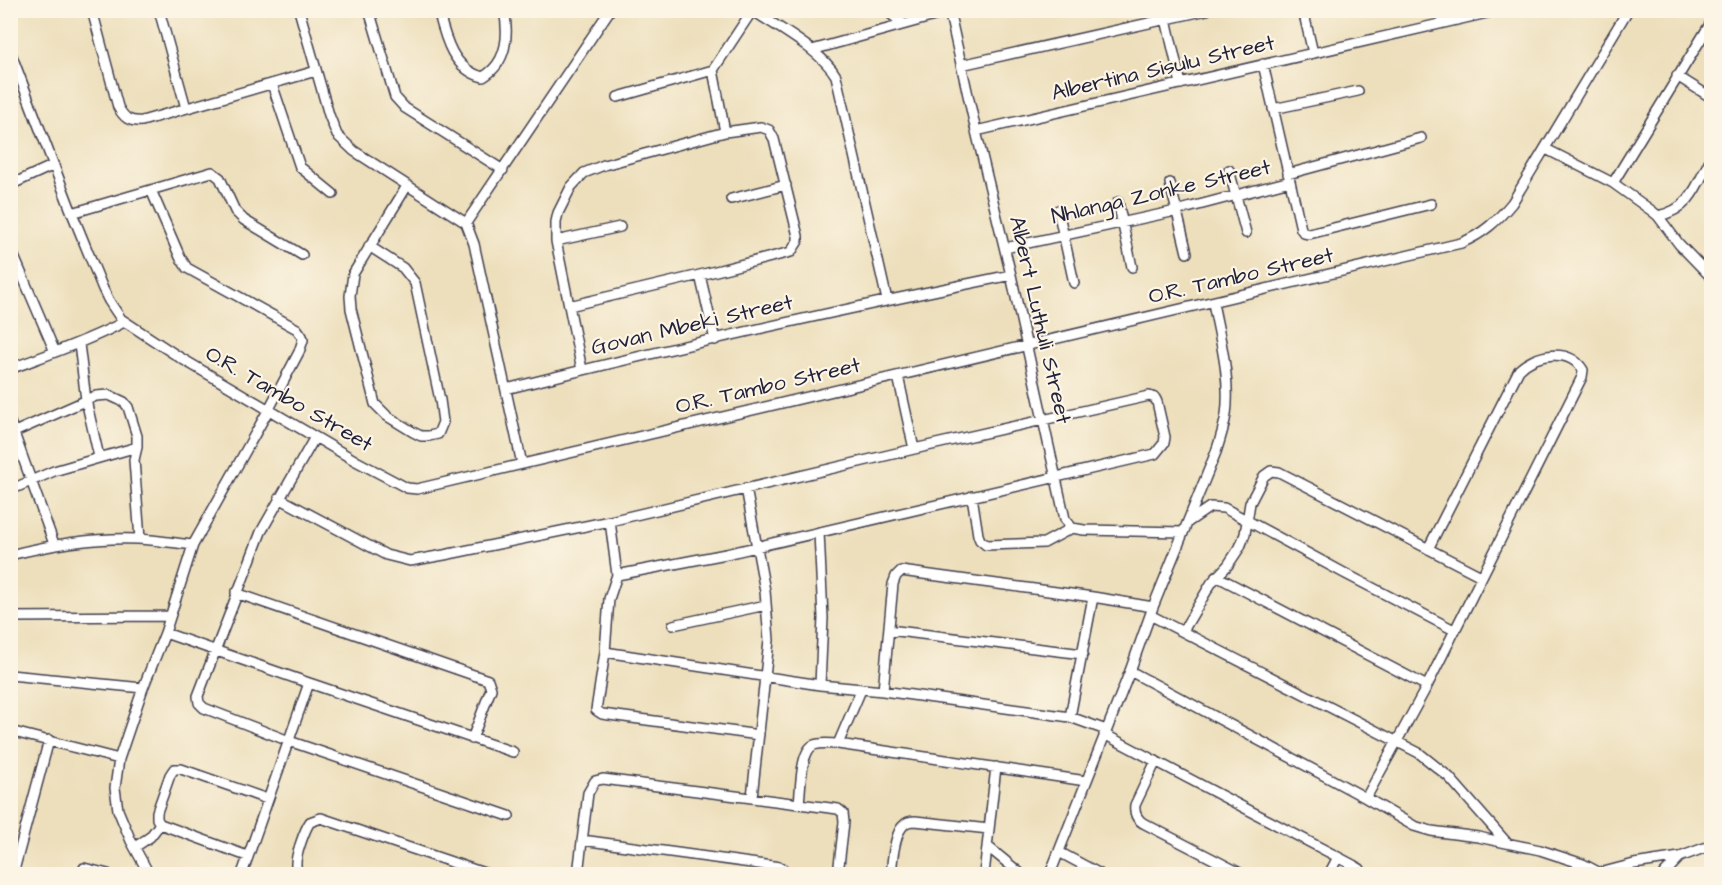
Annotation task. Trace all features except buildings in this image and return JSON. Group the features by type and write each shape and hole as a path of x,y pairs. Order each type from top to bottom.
{"street":[{"path":"92,10 118,107 123,116 134,121 142,121 316,71"},
{"path":"159,10 186,108"},
{"path":"299,10 316,71 338,135 354,151 466,223 474,244 522,464"},
{"path":"369,10 395,97 405,108 503,170"},
{"path":"438,10 447,43 454,57 476,75 483,77 490,73 500,60 506,43 504,10"},
{"path":"466,223 610,10"},
{"path":"885,10 904,24"},
{"path":"961,65 1207,10"},
{"path":"1303,10 1313,53"},
{"path":"1453,10 1455,21"},
{"name":"Albertina Sisulu Street","path":"976,131 1500,10"},
{"name":"O.R. Tambo Street","path":"10,51 72,213 117,316 179,357 370,469 407,488 417,489 1213,303 1447,247 1472,238 1491,226 1512,203 1628,10"},
{"path":"618,97 713,70 752,11 812,50 830,66 840,86 886,300"},
{"path":"812,50 949,11"},
{"name":"Albert Luthuli Street","path":"949,11 1005,248 1054,477 1065,519 1072,528"},
{"path":"1166,19 1181,84"},
{"path":"1612,183 1712,21"},
{"name":"Nhlanga Zonke Street","path":"1263,64 1304,233 1309,234 1431,204"},
{"path":"713,70 725,132"},
{"path":"1677,76 1712,98"},
{"path":"10,81 21,77"},
{"path":"272,84 300,167 333,194"},
{"path":"1273,110 1358,91"},
{"path":"569,306 783,255 794,249 798,236 774,140 769,130 761,127 725,132 604,165 584,174 571,187 561,204 556,222 556,241 569,306 582,370"},
{"path":"1289,178 1422,138"},
{"path":"1546,149 1612,183 1658,216 1679,244 1712,278"},
{"path":"1658,216 1676,211 1683,206 1693,193 1712,156"},
{"path":"10,185 54,165"},
{"path":"1229,170 1246,233"},
{"path":"72,213 207,173 216,174 244,220 302,255"},
{"name":"Nhlanga Zonke Street","path":"1005,248 1176,211 1289,178"},
{"path":"1170,183 1187,253"},
{"path":"731,199 786,185"},
{"path":"369,246 403,268 415,283 440,400 443,422 438,434 421,436 387,416 375,404 351,309 353,274 369,246 407,186"},
{"path":"149,874 122,821 115,798 115,777 119,759 143,688 165,633 193,545 270,409 302,345 302,336 297,329 188,268 182,260 151,190"},
{"path":"1118,202 1132,267"},
{"path":"1058,210 1074,283"},
{"path":"556,241 620,227"},
{"path":"10,247 55,352"},
{"path":"700,275 715,340"},
{"name":"Govan Mbeki Street","path":"506,389 886,300 1011,275"},
{"path":"1050,874 1130,671 1151,611 1216,452 1226,417 1227,386 1213,303"},
{"path":"10,369 99,336 124,322"},
{"path":"79,344 86,400 99,458"},
{"path":"1366,798 1427,686 1582,377 1582,367 1563,356 1554,355 1534,359 1519,370 1428,549"},
{"path":"898,376 914,449"},
{"path":"13,433 86,400 105,394 124,402 128,407 136,436 137,447 134,460 140,539"},
{"path":"279,498 386,555 410,561 610,520 1149,396 1155,398 1157,402 1165,437 1164,443 1155,454 819,532 616,576"},
{"path":"10,422 54,544"},
{"path":"315,437 261,532 198,696 201,706 288,741 509,816"},
{"path":"10,490 54,471 137,447"},
{"path":"1183,631 1216,576 1228,565 1244,540 1250,504 1268,472 1275,471 1481,576"},
{"path":"746,489 757,546 770,640 752,797"},
{"path":"972,496 978,535 986,545 1044,543 1072,528 1084,530 1185,528 1206,509 1224,508 1454,630"},
{"path":"610,520 616,576 609,599 605,652 596,705 599,713 759,735"},
{"path":"819,532 823,618 820,686"},
{"path":"10,555 54,544 106,539 140,539 193,545"},
{"path":"883,692 893,584 901,571 1093,597 1151,611 1183,631 1419,753 1449,777 1507,843"},
{"path":"1216,576 1427,686"},
{"path":"236,593 488,680 491,688 472,739"},
{"path":"1070,717 1093,597"},
{"path":"673,625 766,605"},
{"path":"10,617 170,616"},
{"path":"889,630 1083,654"},
{"path":"165,633 513,752"},
{"path":"605,652 820,686 1070,717 1105,732 1358,868 1361,874"},
{"path":"1130,671 1421,829 1507,843 1564,856 1600,874 1634,864 1680,857 1712,845"},
{"path":"10,675 143,688"},
{"path":"242,874 309,683"},
{"path":"838,744 861,690"},
{"path":"10,731 119,759"},
{"path":"13,874 49,740"},
{"path":"799,803 806,752 817,744 838,744 1086,781"},
{"path":"1156,761 1135,805 1138,819 1242,874"},
{"path":"984,874 996,767"},
{"path":"247,856 160,824 157,812 170,775 178,768 267,799"},
{"path":"578,874 588,793 592,784 603,779 833,807 843,813 844,822 838,874"},
{"path":"302,874 297,870 296,863 306,829 310,822 321,818 487,874"},
{"path":"892,874 898,832 908,822 989,829"},
{"path":"135,848 150,837 160,824"},
{"path":"582,840 780,867 786,874"},
{"path":"987,846 1021,874"},
{"path":"1059,852 1100,874"},
{"path":"1664,874 1680,857"},
{"path":"1329,874 1338,858"},
{"path":"84,868 108,874"}]}
